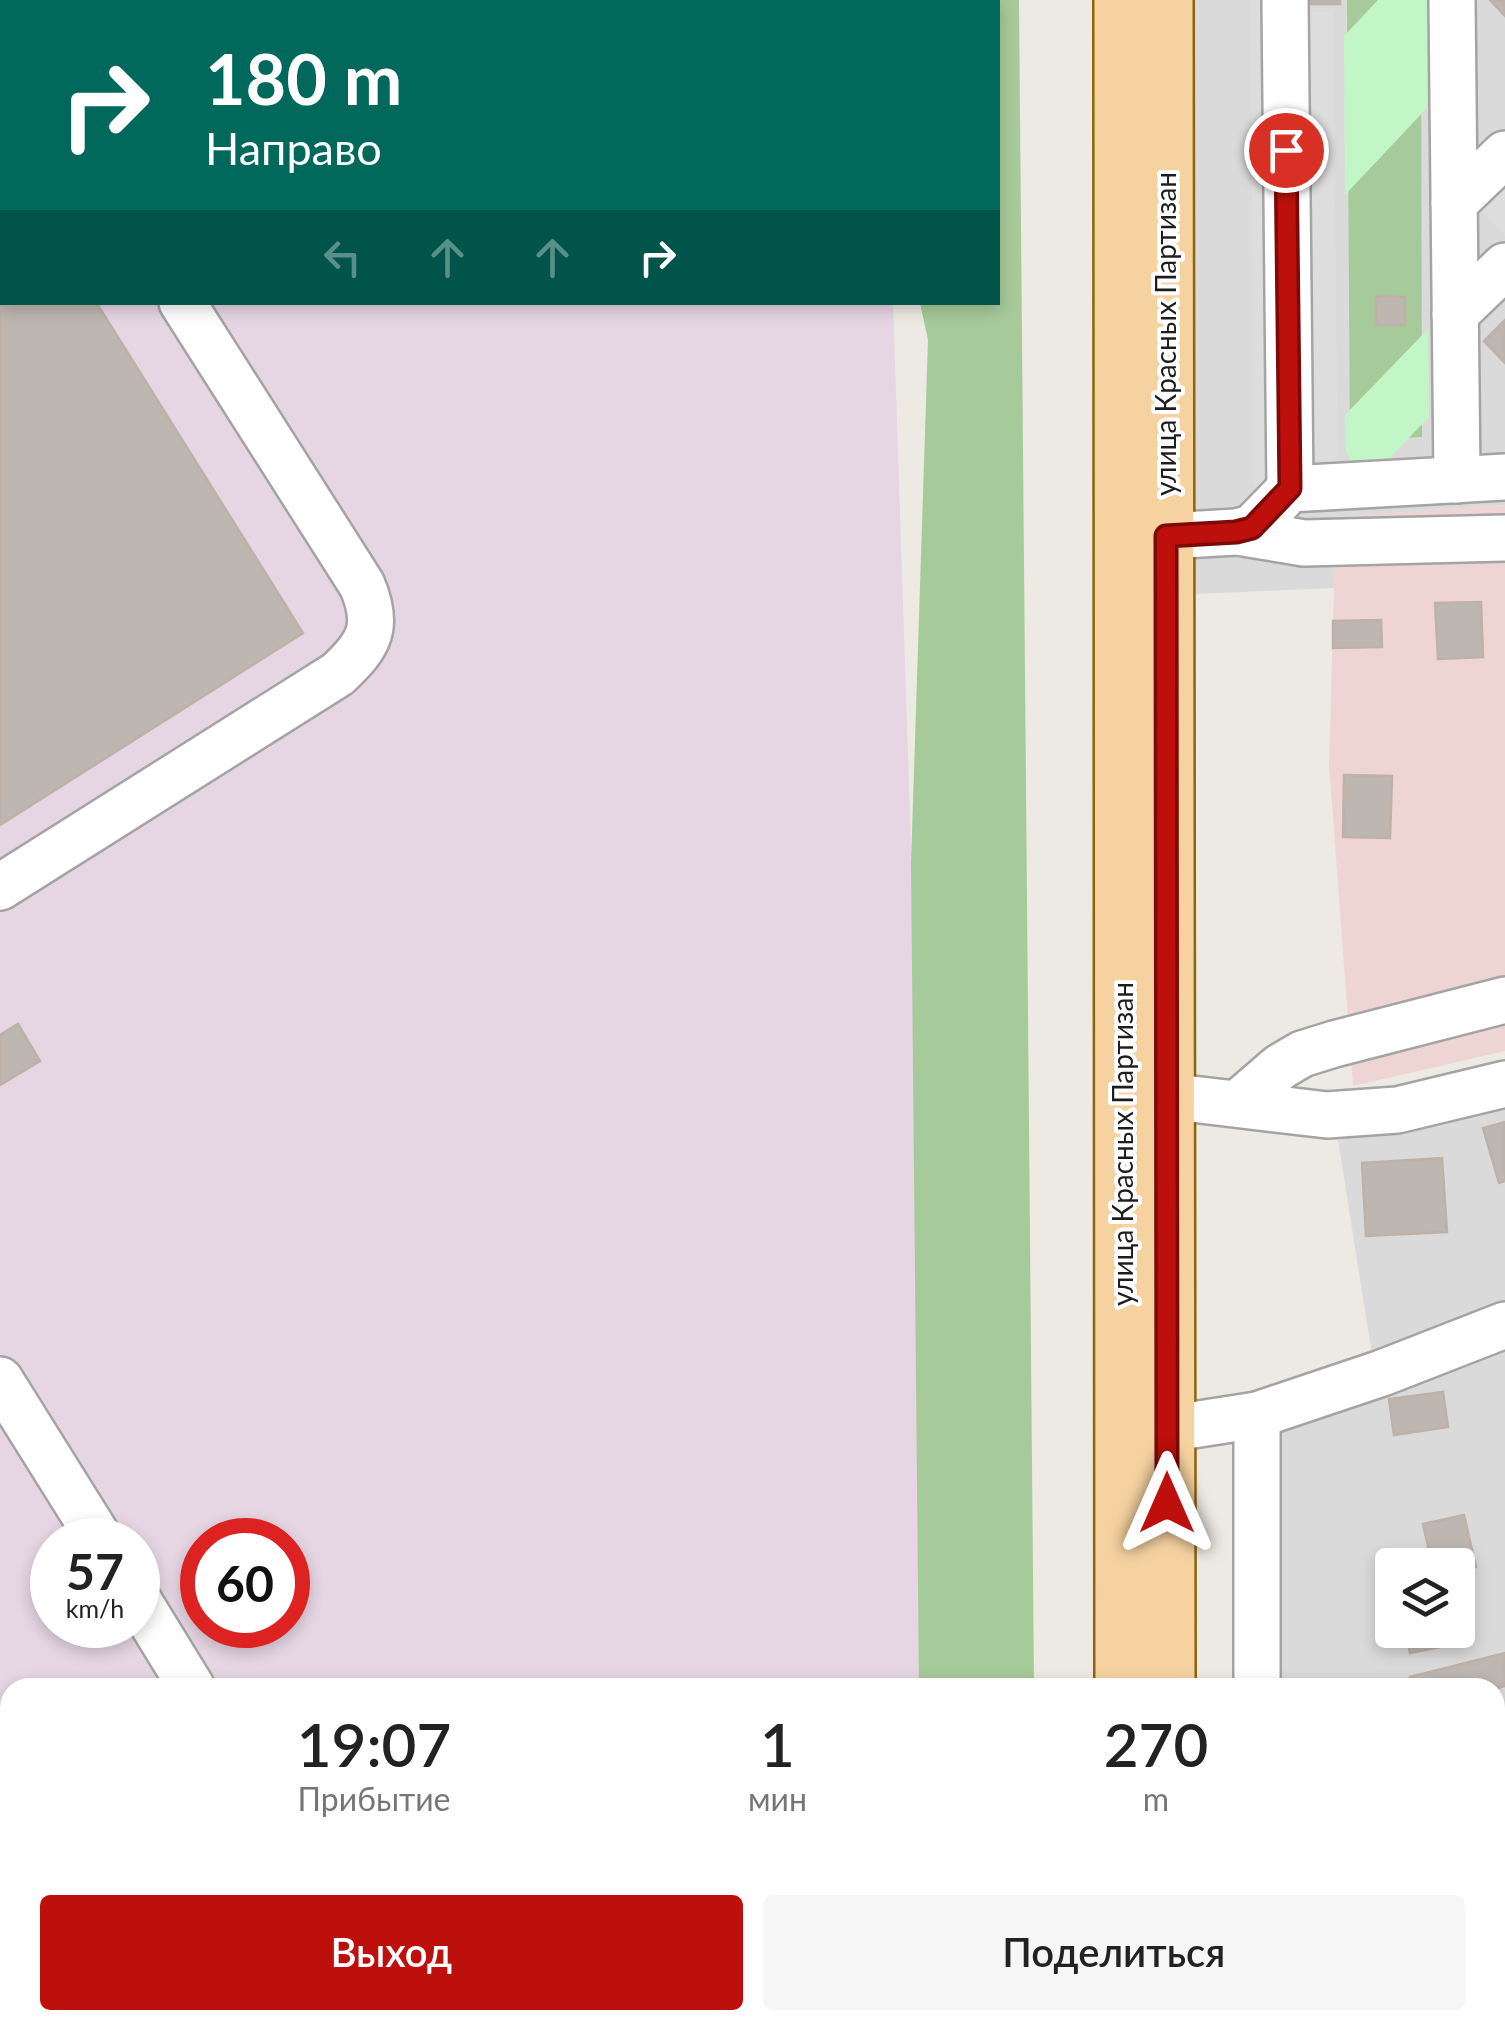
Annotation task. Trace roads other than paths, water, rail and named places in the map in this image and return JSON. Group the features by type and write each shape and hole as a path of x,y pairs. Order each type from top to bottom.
{"main road":[{"name":"улица Красных Партизан","path":"1122,0 1123,1678"},
{"name":"улица Красных Партизан","path":"1165,0 1167,1678"}],"lane":[{"path":"1285,0 1290,488"},
{"path":"1452,0 1457,480"},
{"path":"1454,203 1505,154"},
{"path":"1456,314 1505,266"},
{"path":"0,887 338,674 358,655 372,631 370,604 362,585 184,305"},
{"path":"1166,536 1252,528 1290,488 1505,477"},
{"path":"1238,532 1304,544 1505,538"},
{"path":"1237,1104 1280,1067 1302,1054 1505,1000"},
{"path":"1166,1096 1326,1115 1398,1110 1505,1084"},
{"path":"1167,1429 1257,1414 1505,1325"},
{"path":"0,1380 86,1518"},
{"path":"1257,1414 1257,1678"},
{"path":"160,1636 186,1678"}]}
